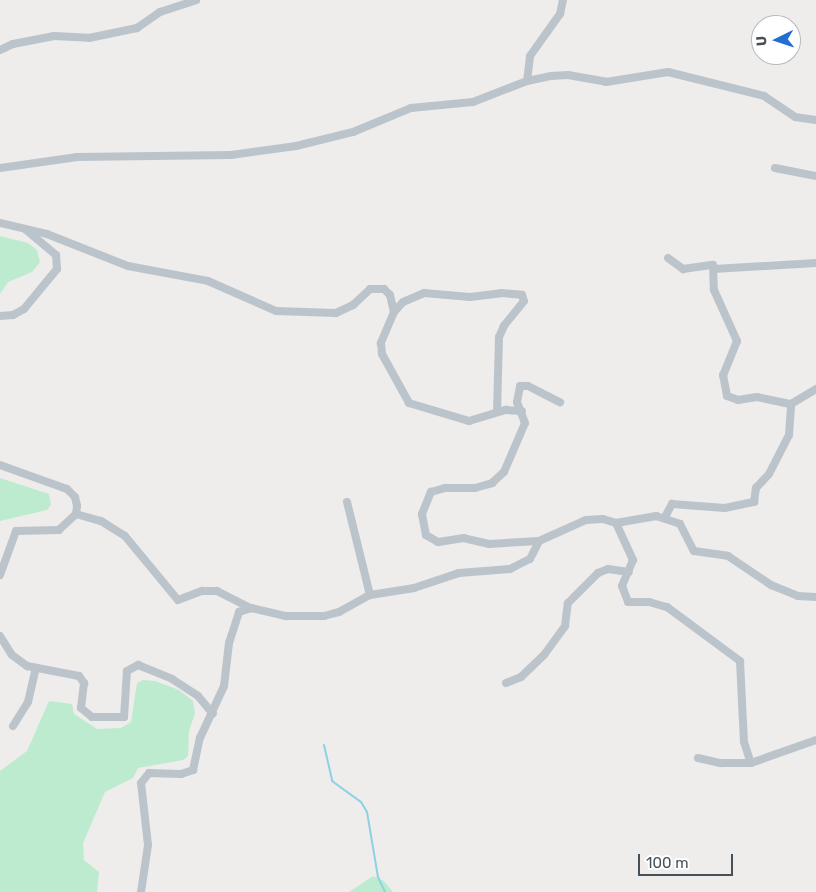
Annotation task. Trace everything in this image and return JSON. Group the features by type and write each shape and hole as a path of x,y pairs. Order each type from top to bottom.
{"street":[{"path":"0,50 54,36 89,38 137,28 160,12 196,0"},
{"path":"527,81 530,56 560,14 563,0"},
{"path":"0,168 77,157 231,155 296,146 353,132 411,108 474,102 527,81 568,75 606,82 668,72 764,96 795,117 816,120"},
{"path":"775,168 816,176"},
{"path":"0,223 47,234 128,266 208,281 276,311 336,313 377,288 390,295 394,312"},
{"path":"0,316 13,315 24,309 57,269 56,255 24,228"},
{"path":"668,258 683,269 708,263 714,269 714,290 737,341 723,375 727,396 738,400 757,397 791,404 816,388"},
{"path":"714,269 816,263"},
{"path":"497,412 499,337 504,326 524,301 522,295 501,293 470,297 424,293 403,302 394,312 381,343 382,354 410,403 469,421 497,412 522,411"},
{"path":"560,402 522,386 518,388 517,397 525,423 507,466 498,478 475,488 445,488 431,492 426,498 421,520 426,535 438,542 464,538 488,544 539,541 586,520 603,519 616,523 648,516 665,517 680,524 694,551 728,556 771,585 798,596 816,597"},
{"path":"665,517 672,504 725,508 754,502 756,488 769,474 789,435 791,404"},
{"path":"0,465 67,489 75,497 76,514"},
{"path":"347,502 370,595"},
{"path":"76,514 101,521 125,536 178,600 202,591 216,591 250,608 286,616 324,616 339,612 370,595 414,588 459,573 510,569 530,559 539,541"},
{"path":"0,574 16,531 53,532 76,514"},
{"path":"616,523 632,554 629,572 622,586 628,602 650,602 667,607 740,661 744,742 751,763"},
{"path":"506,683 521,677 544,655 565,626 568,603 598,573 608,569 629,572"},
{"path":"141,892 148,845 142,782 149,773 181,774 193,770 200,738 213,714 224,686 229,643 235,618 239,612 250,608"},
{"path":"0,636 12,655 27,666 79,676 84,683 81,708 92,717 124,717 127,671 138,665 172,679 198,696 213,714"},
{"path":"13,726 28,702 36,668"},
{"path":"698,758 720,763 751,763 816,740"}],"green space":[{"path":"0,236 28,243 37,250 40,262 32,272 8,282 0,294"},
{"path":"0,478 49,494 51,505 47,510 0,521"},
{"path":"143,680 155,681 179,690 193,701 195,713 189,731 188,756 183,760 138,768 133,778 105,792 83,843 84,860 99,872 97,892 0,892 0,771 27,751 49,701 72,704 74,714 97,729 121,728 131,722 137,683"},
{"path":"373,876 384,881 393,892 349,892"}],"waterway":[{"path":"324,745 332,781 361,802 367,812 378,877 385,892"}]}
